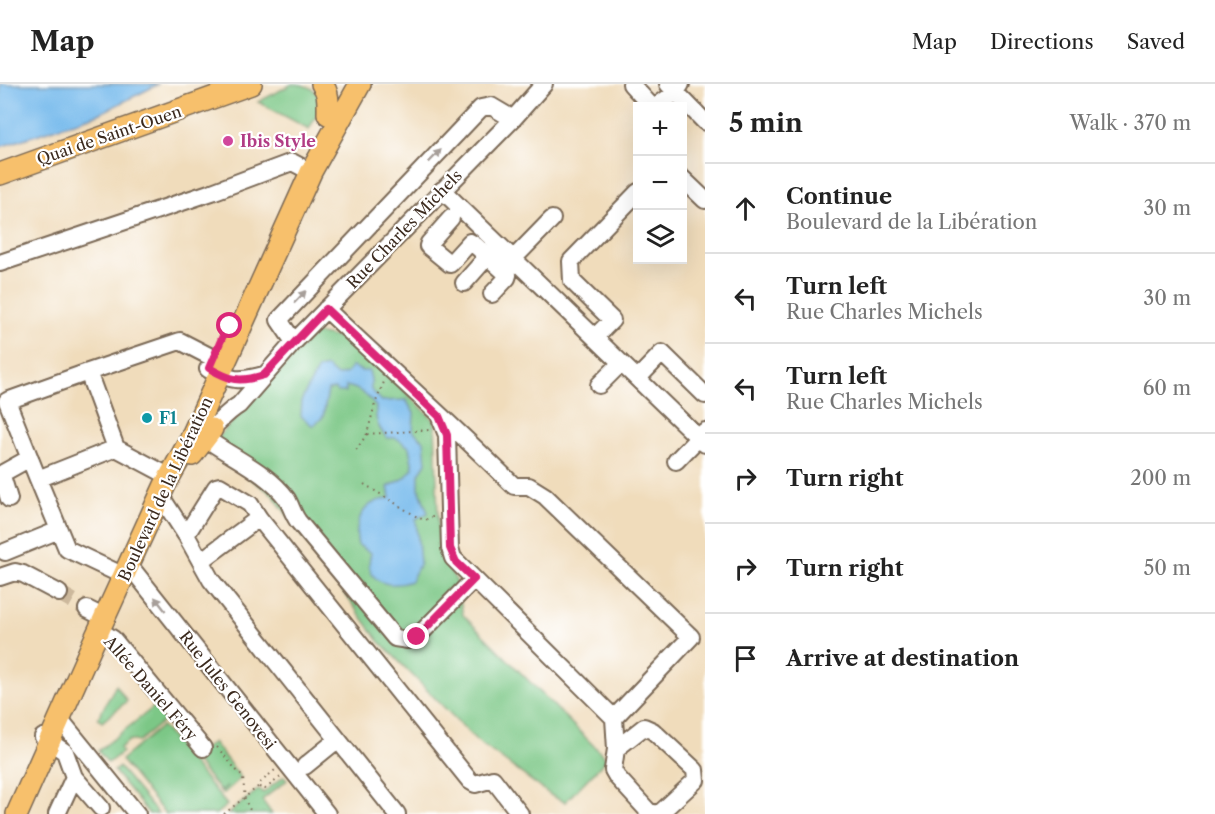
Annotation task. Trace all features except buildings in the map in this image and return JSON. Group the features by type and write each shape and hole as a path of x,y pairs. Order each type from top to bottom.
{"main road":[{"name":"Quai de Saint-Ouen","path":"0,174 251,84"},
{"path":"322,84 326,89 328,114"},
{"name":"Boulevard de la Libération","path":"126,566 163,473 216,370 308,170 328,114 342,84"},
{"path":"308,170 360,84"},
{"name":"Boulevard de la Libération","path":"17,814 97,618 162,498 190,440 216,370 225,331 232,324 308,170"},
{"path":"162,498 182,469 213,437"},
{"name":"Boulevard de la Libération","path":"8,814 59,718 97,618"}],"street":[{"name":"Rue Charles Michels","path":"190,440 213,437 230,410 239,405 294,342 513,119 544,84"},
{"path":"631,84 647,102"},
{"path":"659,102 675,87 705,122"},
{"path":"294,342 279,320 481,108 491,106 513,119"},
{"path":"0,263 212,192 292,162 308,170"},
{"path":"687,183 705,200"},
{"path":"442,190 493,250 508,275 492,294"},
{"path":"595,338 612,320 572,281 572,261 633,197"},
{"path":"451,218 429,243 430,249 450,264 470,242 514,258 621,363 703,437 676,461"},
{"path":"514,258 552,219"},
{"path":"464,284 493,250"},
{"path":"326,309 439,416 463,435 514,486 529,486 545,496 691,637 614,718"},
{"path":"126,566 72,552 65,545 4,396 88,372 180,341 216,370 253,379 264,375"},
{"path":"638,378 662,353 705,395"},
{"path":"599,385 621,363"},
{"path":"216,370 230,410"},
{"path":"88,372 116,448 163,473"},
{"path":"439,416 447,435 451,553 456,562 614,718 616,749 614,770 617,777 649,812 659,814 696,780 695,770 653,731 644,727 616,749"},
{"path":"213,437 267,480 288,501 298,521 395,638 408,640 420,634 474,579"},
{"path":"38,479 116,448"},
{"path":"9,499 3,473 30,458"},
{"path":"186,535 216,487 220,486 250,504 470,781 475,784 493,779 520,814"},
{"path":"162,498 211,580 397,814"},
{"path":"201,561 259,518"},
{"path":"5,552 60,530"},
{"name":"Rue Jules Genovesi","path":"126,566 294,766 327,814"},
{"path":"0,577 15,572 23,574 59,593"},
{"name":"Allée Daniel Féry","path":"97,618 203,748"},
{"path":"59,718 137,814"},
{"path":"47,738 67,756 74,777 101,808"},
{"path":"294,766 337,740"},
{"path":"57,814 74,777"}],"path":[{"path":"356,450 367,434 378,396"},
{"path":"367,434 412,431"},
{"path":"364,483 425,520 449,509"},
{"path":"203,748 212,741 243,778 244,797 252,814"},
{"path":"259,786 265,789 294,766"},
{"path":"224,814 260,783 294,766"}],"green space":[{"path":"292,84 307,86 318,95 320,100 317,115 309,129 258,102"},
{"path":"315,333 353,340 435,421 439,551 456,580 463,615 607,759 565,802 552,796 476,740 379,641 272,494 207,449"},
{"path":"116,685 127,701 102,722 98,718"},
{"path":"155,706 166,719 138,742 130,740 120,748 122,752 108,763 98,751"},
{"path":"162,726 227,805 216,814 165,814 121,760"},
{"path":"213,742 241,778 223,794 221,792 227,786 220,791 193,758"},
{"path":"119,767 158,814 149,814 114,771"},
{"path":"284,776 287,780 262,800 272,814 228,814 259,789 263,793"}],"water":[{"path":"0,84 159,84 99,114 0,147"},
{"path":"352,366 362,371 369,371 371,390 382,401 406,400 414,413 413,431 424,441 426,463 419,474 419,488 428,513 416,519 420,563 411,581 403,584 386,583 374,577 369,563 371,553 358,545 357,526 365,509 375,502 390,498 388,487 405,478 413,468 409,447 396,438 387,438 378,424 376,407 363,394 351,387 346,386 346,392 328,390 323,417 313,426 301,416 302,399 318,369 327,367 337,376 347,373"}],"tunnel":[{"path":"59,593 87,609"}],"place":[{"name":"Ibis Style","path":"228,141"},
{"name":"F1","path":"147,418"}],"route":[{"path":"230,326 225,331 209,368 226,378 253,379 264,375 326,309 439,416 447,435 451,553 456,562 474,579 417,637"}]}
